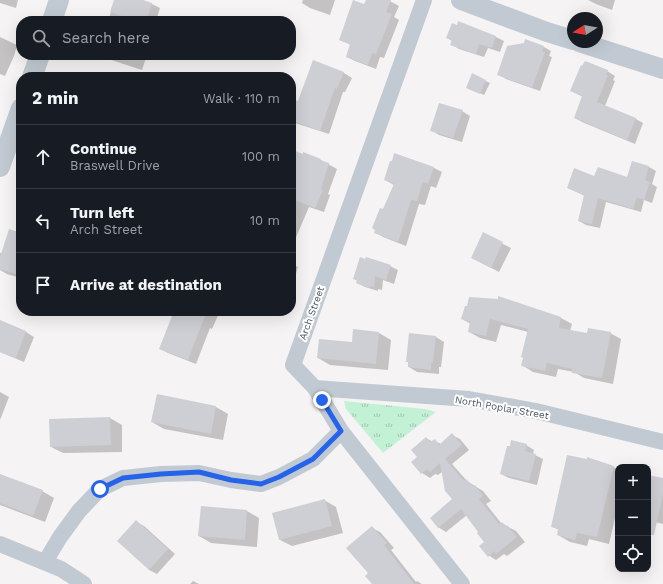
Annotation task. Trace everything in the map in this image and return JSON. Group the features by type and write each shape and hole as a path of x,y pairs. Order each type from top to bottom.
{"street":[{"path":"54,16 59,0"},
{"name":"Arch Street","path":"424,0 292,365 315,388 341,431 462,584"},
{"path":"461,0 567,38"},
{"path":"598,48 663,69"},
{"path":"34,72 38,60"},
{"path":"0,167 16,122"},
{"name":"North Poplar Street","path":"315,388 469,399 536,411 663,442"},
{"path":"45,562 79,511 100,489 123,478 199,472 231,480 261,484 279,477 313,459 341,431"},
{"path":"0,544 61,569 84,584"}],"green space":[{"path":"344,401 425,409 436,412 383,453 346,409"}],"building":[{"path":"114,0 143,0 152,3 148,16 122,16 110,12"},
{"path":"353,0 364,4 366,0 391,0 386,12 392,14 376,54 372,53 368,65 346,57 350,44 339,40"},
{"path":"458,21 496,36 492,48 479,44 476,54 450,45 452,40 446,38 452,23 457,25"},
{"path":"525,39 544,46 542,51 545,52 532,88 497,75 507,46 524,43"},
{"path":"313,60 344,72 337,89 335,88 320,131 296,122 296,100 298,101"},
{"path":"585,61 608,70 606,75 608,75 597,102 636,118 627,140 574,118 582,96 570,91 581,65 582,66"},
{"path":"472,73 486,80 480,94 466,88"},
{"path":"439,103 463,110 453,138 430,131"},
{"path":"296,151 303,154 303,152 329,163 321,189 323,190 315,208 296,201"},
{"path":"394,153 434,167 428,184 423,182 417,201 411,200 398,242 374,233 375,230 372,228 380,208 383,209 394,184 384,180"},
{"path":"632,161 649,166 645,180 650,182 644,200 637,197 633,209 598,198 592,224 578,221 584,195 567,188 574,168 594,176 598,167 627,177"},
{"path":"9,229 16,231 16,274 0,269 0,257"},
{"path":"483,232 503,242 491,268 471,258"},
{"path":"360,257 365,259 366,257 391,265 386,280 375,276 374,287 370,286 370,288 356,283 357,280 353,279"},
{"path":"498,296 561,317 559,328 587,333 588,328 611,332 602,378 572,373 572,369 547,363 545,371 521,366 523,358 521,357 528,329 490,319 486,336 468,332 470,322 461,319 469,297 498,299"},
{"path":"172,316 205,316 188,360 159,349"},
{"path":"0,320 26,331 16,358 0,352"},
{"path":"353,329 379,332 376,364 317,358 319,339 352,342"},
{"path":"409,333 436,336 431,370 408,367 408,362 406,362"},
{"path":"157,394 216,406 211,434 151,422"},
{"path":"110,417 111,445 50,447 49,419"},
{"path":"452,433 462,445 445,459 464,481 466,479 473,486 475,485 483,496 479,499 499,524 502,522 506,526 507,525 517,537 496,554 494,551 488,557 479,546 484,542 461,509 438,528 430,518 452,499 445,491 440,463 430,472 427,469 421,474 411,462 417,457 411,450 426,437 430,442 435,439 439,445"},
{"path":"511,440 527,444 525,451 536,454 529,481 500,474 507,446 510,446"},
{"path":"567,455 587,459 587,457 614,466 597,537 577,533 575,540 557,535 558,529 551,527"},
{"path":"0,474 43,490 33,516 0,503"},
{"path":"651,476 663,478 663,494 654,535 651,535"},
{"path":"325,499 332,526 279,540 272,513"},
{"path":"201,506 247,510 245,540 198,536"},
{"path":"136,520 168,549 149,570 117,541"},
{"path":"372,526 387,543 384,545 414,584 372,584 365,576 368,573 346,548"}],"route":[{"path":"100,489 123,478 161,474 199,472 231,480 261,484 279,477 313,459 341,431 322,400"}]}
